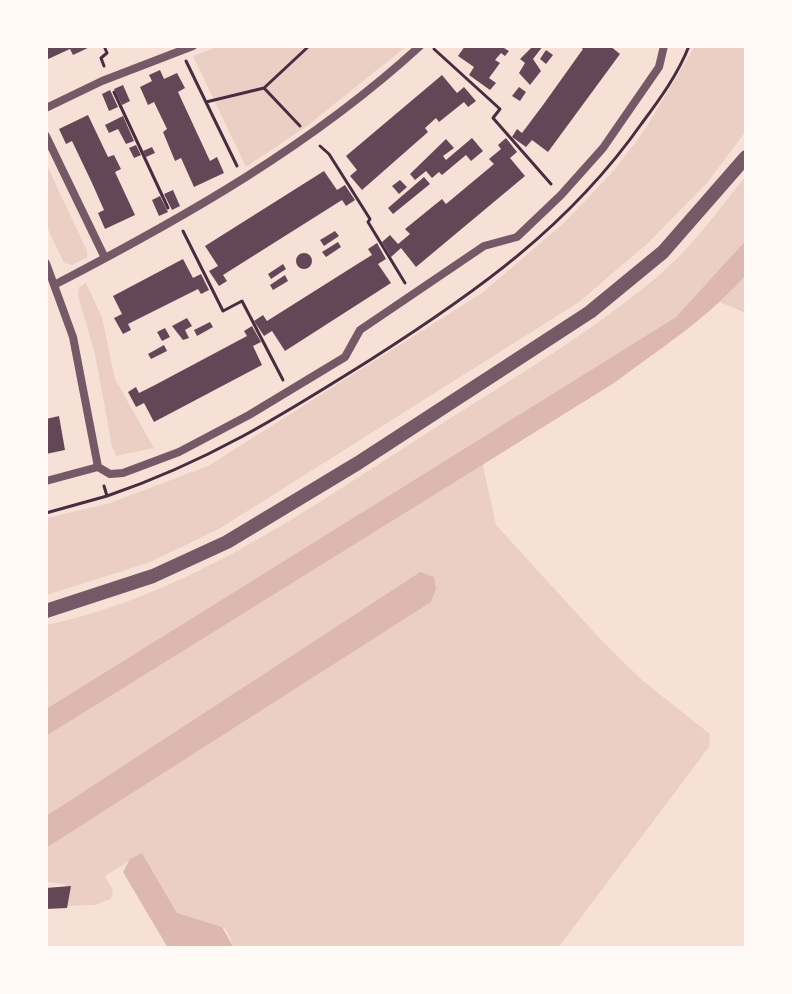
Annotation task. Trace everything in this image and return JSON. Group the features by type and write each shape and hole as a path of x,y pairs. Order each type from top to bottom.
{"street":[{"path":"46,108 102,81 193,46"},
{"path":"56,284 244,179 310,137 420,46"},
{"path":"46,481 98,467 110,474 123,473 179,452 249,415 345,357 360,330 413,297 484,246 517,237 561,195 631,110 659,67 664,46"},
{"path":"46,136 105,258"},
{"path":"46,611 153,576 227,542 358,463 578,321 663,252 746,157"},
{"path":"46,263 73,337 98,467"}],"path":[{"path":"206,102 264,88 308,46"},
{"path":"431,46 500,109 493,118 561,195"},
{"path":"181,51 244,179"},
{"path":"264,88 329,154 413,297"},
{"path":"46,513 107,496 98,467"}],"shaded area":[{"path":"219,46 407,46 307,126 246,167 193,56"},
{"path":"695,46 746,46 746,131 707,183 648,243 579,302 219,529 148,563 46,595 46,518 107,504 208,466 482,293 565,222 615,169 644,131"},
{"path":"46,163 87,251 87,257 72,265 64,263 46,225"},
{"path":"746,176 746,240 676,317 46,709 46,625 100,611 152,592 250,544 526,370 613,312 667,268"},
{"path":"746,240 746,275 700,319 614,383 46,736 46,709 676,317"},
{"path":"746,275 746,313 720,302"},
{"path":"86,283 102,317 115,379 154,448 116,456 112,447 95,354 78,296 79,287"},
{"path":"482,461 496,525 603,642 643,681 710,734 709,747 558,948 234,948 226,929 177,913 142,853 105,876 113,890 111,899 95,905 65,906 65,884 46,882 46,848 156,776 420,572 46,816 46,736"},
{"path":"420,572 434,577 436,589 431,602 46,848 46,816"},
{"path":"142,853 177,913 222,927 234,948 168,948 123,872 130,859"}],"building":[{"path":"46,46 92,46 73,55 70,49 46,60"},
{"path":"465,46 508,46 504,48 509,51 505,56 501,53 495,60 500,63 489,78 496,83 490,90 469,75 474,67 458,56"},
{"path":"528,46 543,46 533,59 541,71 530,85 519,73 525,63 520,59 531,48"},
{"path":"579,46 610,46 620,54 548,152 532,140 526,147 512,137 517,129 522,133 543,105 583,49"},
{"path":"546,50 553,55 546,64 540,59"},
{"path":"160,70 164,79 177,73 185,88 178,92 210,161 217,157 224,173 194,187 181,158 175,161 163,132 167,129 154,102 148,105 140,87 152,81 149,75"},
{"path":"442,75 457,93 464,87 476,101 468,107 464,102 439,122 436,118 425,128 428,132 362,190 350,176 357,170 346,156"},
{"path":"123,85 130,101 122,105 114,89"},
{"path":"519,87 526,92 520,101 512,96"},
{"path":"110,90 118,107 109,111 102,94"},
{"path":"88,115 108,157 114,155 121,169 115,172 135,215 105,229 98,213 104,210 92,183 72,141 66,144 59,129"},
{"path":"123,116 134,141 126,144 118,129 109,133 105,125"},
{"path":"472,138 483,151 471,161 466,155 442,175 439,172 432,178 426,171 415,180 410,174 446,139 454,148 443,156 446,160"},
{"path":"506,138 517,152 510,158 525,176 416,267 401,248 391,257 382,242 390,235 398,244 410,234 405,229 442,199 446,204 494,164 489,159 501,149 498,145"},
{"path":"136,145 141,155 134,158 129,148"},
{"path":"152,147 155,153 146,157 143,151"},
{"path":"324,171 337,190 345,185 355,200 346,206 342,200 223,275 227,281 219,286 209,271 218,266 205,246"},
{"path":"424,177 430,184 393,214 388,208"},
{"path":"400,180 407,187 399,194 392,186"},
{"path":"173,190 180,206 172,210 164,194"},
{"path":"160,196 168,212 159,216 152,200"},
{"path":"335,231 339,236 324,246 320,240"},
{"path":"338,242 341,247 326,257 322,252"},
{"path":"377,243 386,259 378,264 391,283 285,351 272,331 264,336 254,321 263,315 267,321 372,255 368,249"},
{"path":"301,253 307,253 312,261 310,267 301,269 296,264 296,258"},
{"path":"183,259 193,278 201,274 209,290 201,294 198,289 128,324 131,330 123,334 114,318 122,314 113,296"},
{"path":"283,264 286,269 271,279 268,274"},
{"path":"285,275 288,281 273,290 270,285"},
{"path":"187,318 192,326 185,330 189,338 183,340 172,326"},
{"path":"210,322 213,327 197,336 194,330"},
{"path":"252,326 261,342 253,346 262,365 154,422 144,403 136,407 128,392 136,387 139,393 155,385 247,336 244,331"},
{"path":"165,328 170,337 162,341 157,332"},
{"path":"164,345 167,351 151,359 148,354"},
{"path":"59,416 65,450 46,454 46,419"},
{"path":"71,886 67,908 46,909 46,888"}]}
